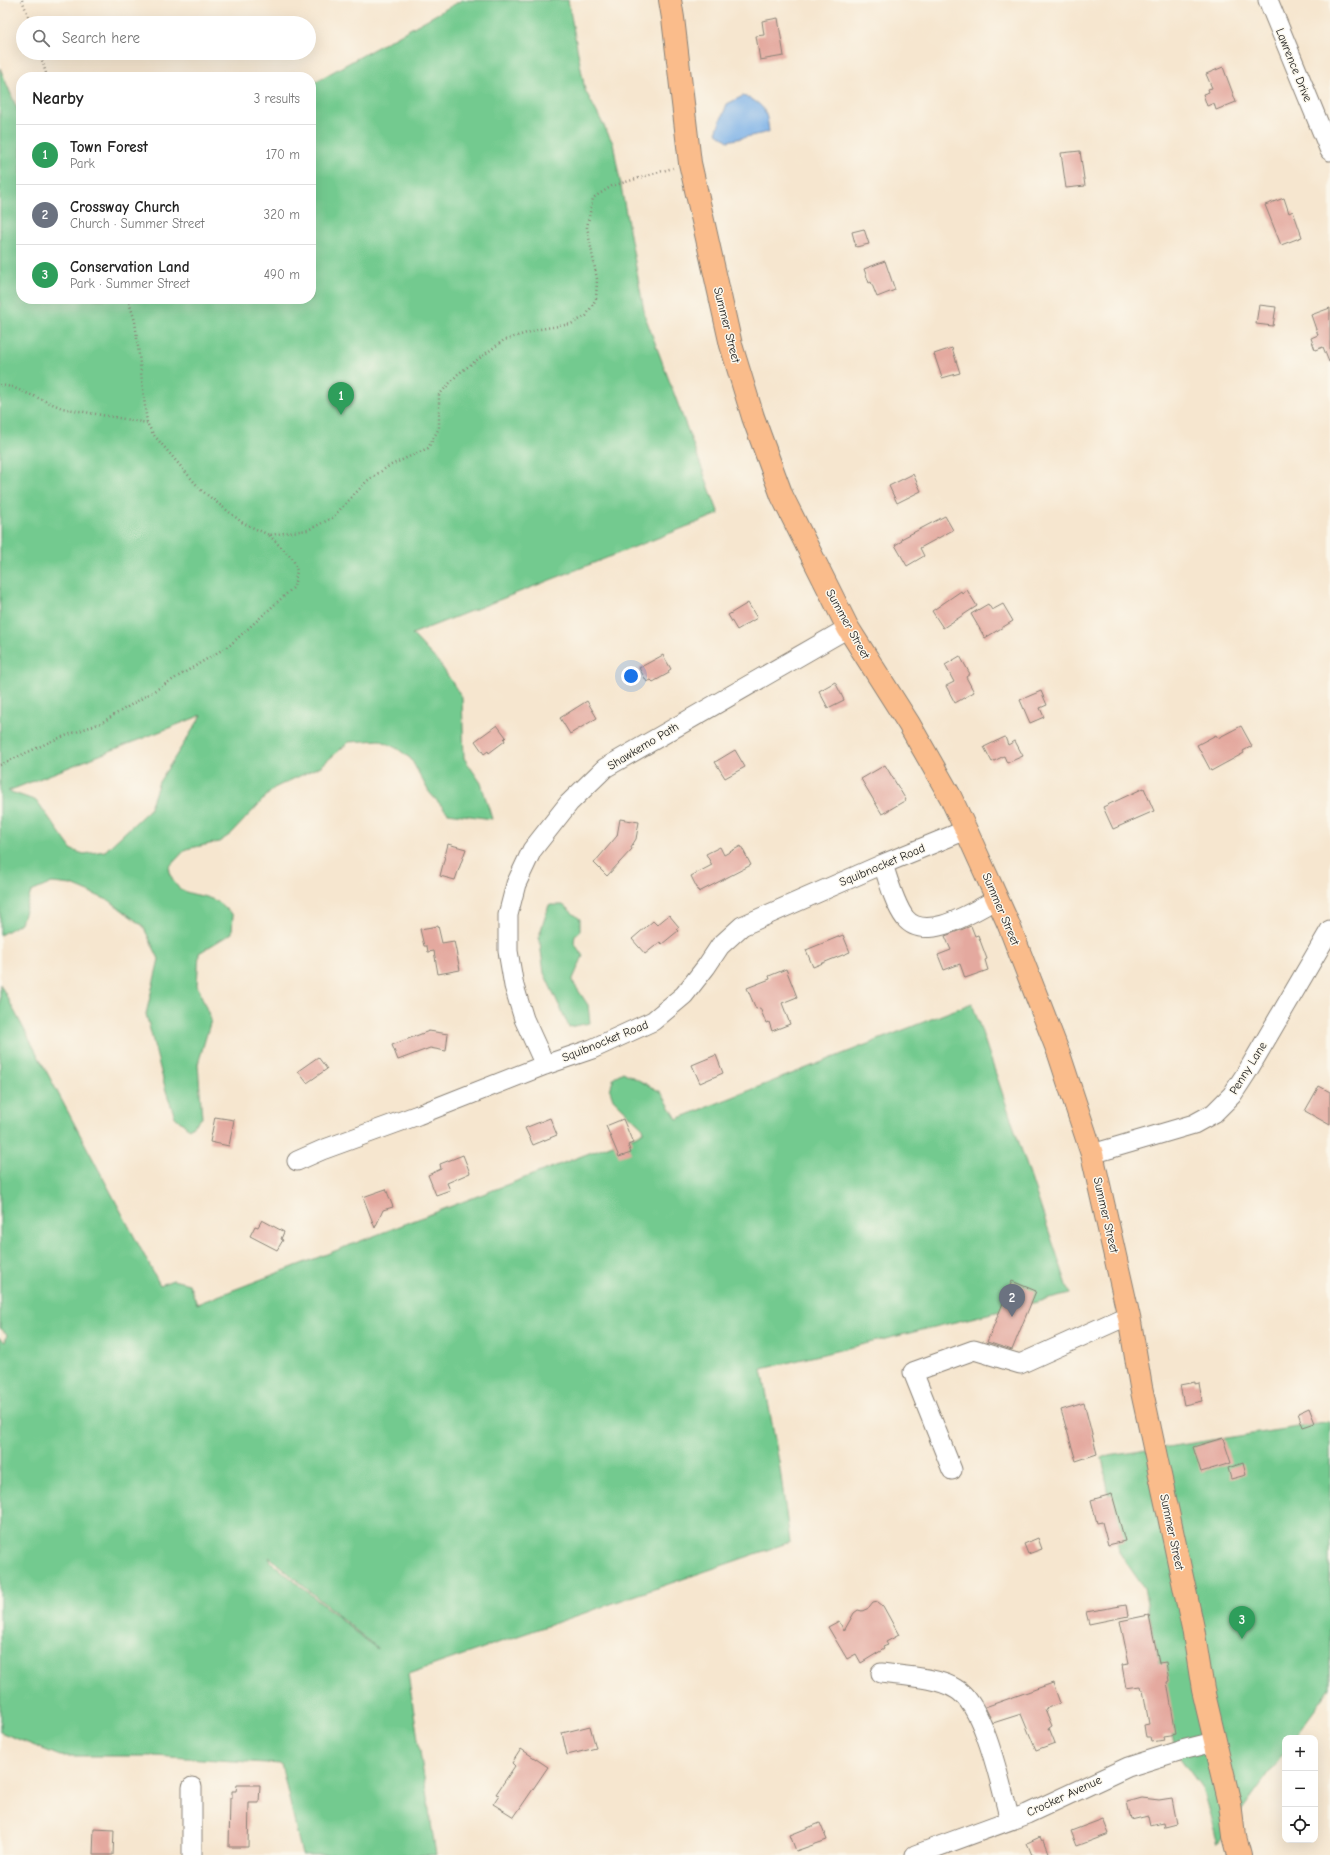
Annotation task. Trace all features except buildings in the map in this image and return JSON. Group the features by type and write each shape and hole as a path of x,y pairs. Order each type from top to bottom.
{"main road":[{"name":"Summer Street","path":"670,0 690,163 731,345 753,416 782,496 848,628 909,724 950,796 997,899 1059,1054 1092,1154 1129,1315 1141,1387 1193,1628 1203,1690 1214,1742 1230,1804 1234,1836 1239,1855"}],"street":[{"name":"Lawrence Drive","path":"1268,0 1330,151"},
{"name":"Shawkemo Path","path":"545,1065 524,1020 514,986 508,951 508,915 516,884 532,850 569,803 605,768 848,628"},
{"name":"Squibnocket Road","path":"298,1161 322,1150 592,1048 653,1022 684,995 720,946 742,926 883,864 966,830"},
{"path":"883,864 890,886 905,918 912,924 923,929 938,927 997,899"},
{"name":"Penny Lane","path":"1092,1154 1194,1124 1214,1113 1232,1095 1247,1072 1330,930"},
{"path":"952,1470 913,1372 974,1350 1020,1364 1129,1315"},
{"path":"881,1673 934,1681 957,1689 972,1705 985,1733 1010,1820"},
{"name":"Crocker Avenue","path":"915,1855 1010,1820 1128,1767 1182,1750 1214,1742"},
{"path":"192,1787 192,1855"}],"path":[{"path":"22,0 28,16"},
{"path":"42,60 46,72"},
{"path":"269,535 308,530 332,518 373,478 389,466 428,448 439,428 439,395 458,374 504,340 540,329 571,324 586,316 596,299 597,279 587,227 593,198 612,186 690,163"},
{"path":"0,765 54,740 101,723 230,646 294,587 298,571 294,559 269,535 243,523 201,490 152,434 147,423 135,321 130,304"},
{"path":"0,385 12,387 62,408 147,423"}],"green space":[{"path":"462,0 568,0 585,90 613,143 645,316 719,514 412,634 440,664 462,697 464,758 481,783 492,819 448,813 429,792 411,759 398,749 380,740 349,742 321,766 274,788 231,834 219,842 186,849 169,867 176,885 181,889 216,901 233,915 232,933 199,953 197,985 211,1020 198,1064 202,1118 189,1129 175,1117 166,1091 146,1014 159,959 143,926 110,901 72,885 52,883 31,892 21,923 0,935 0,68 16,106 16,304 316,304 316,81","holes":["202,715 159,782 149,810 105,851 84,854 72,850 37,801 8,791"]},
{"path":"549,905 563,905 580,919 580,931 575,935 574,943 583,956 572,981 588,1005 590,1023 569,1027 544,973 539,936"},
{"path":"0,984 160,1285 173,1280 189,1284 197,1304 644,1132 643,1128 613,1099 610,1090 614,1077 623,1072 661,1092 677,1119 972,1003 1070,1294 762,1369 779,1462 790,1542 408,1674 436,1855 302,1855 281,1764 154,1756 60,1756 0,1732 0,1338 5,1342 7,1334 0,1328","holes":["269,1557 377,1648 271,1562"]},
{"path":"1330,1422 1330,1689 1296,1735 1282,1735 1282,1755 1218,1843 1202,1788 1177,1754 1144,1588 1119,1552 1102,1457"}],"water":[{"path":"743,96 756,102 763,109 767,118 769,132 728,141 716,132 727,104"}],"place":[{"name":"Town Forest","path":"341,415"},
{"name":"Crossway Church","path":"1012,1317"},
{"name":"Conservation Land","path":"1242,1639"}]}
